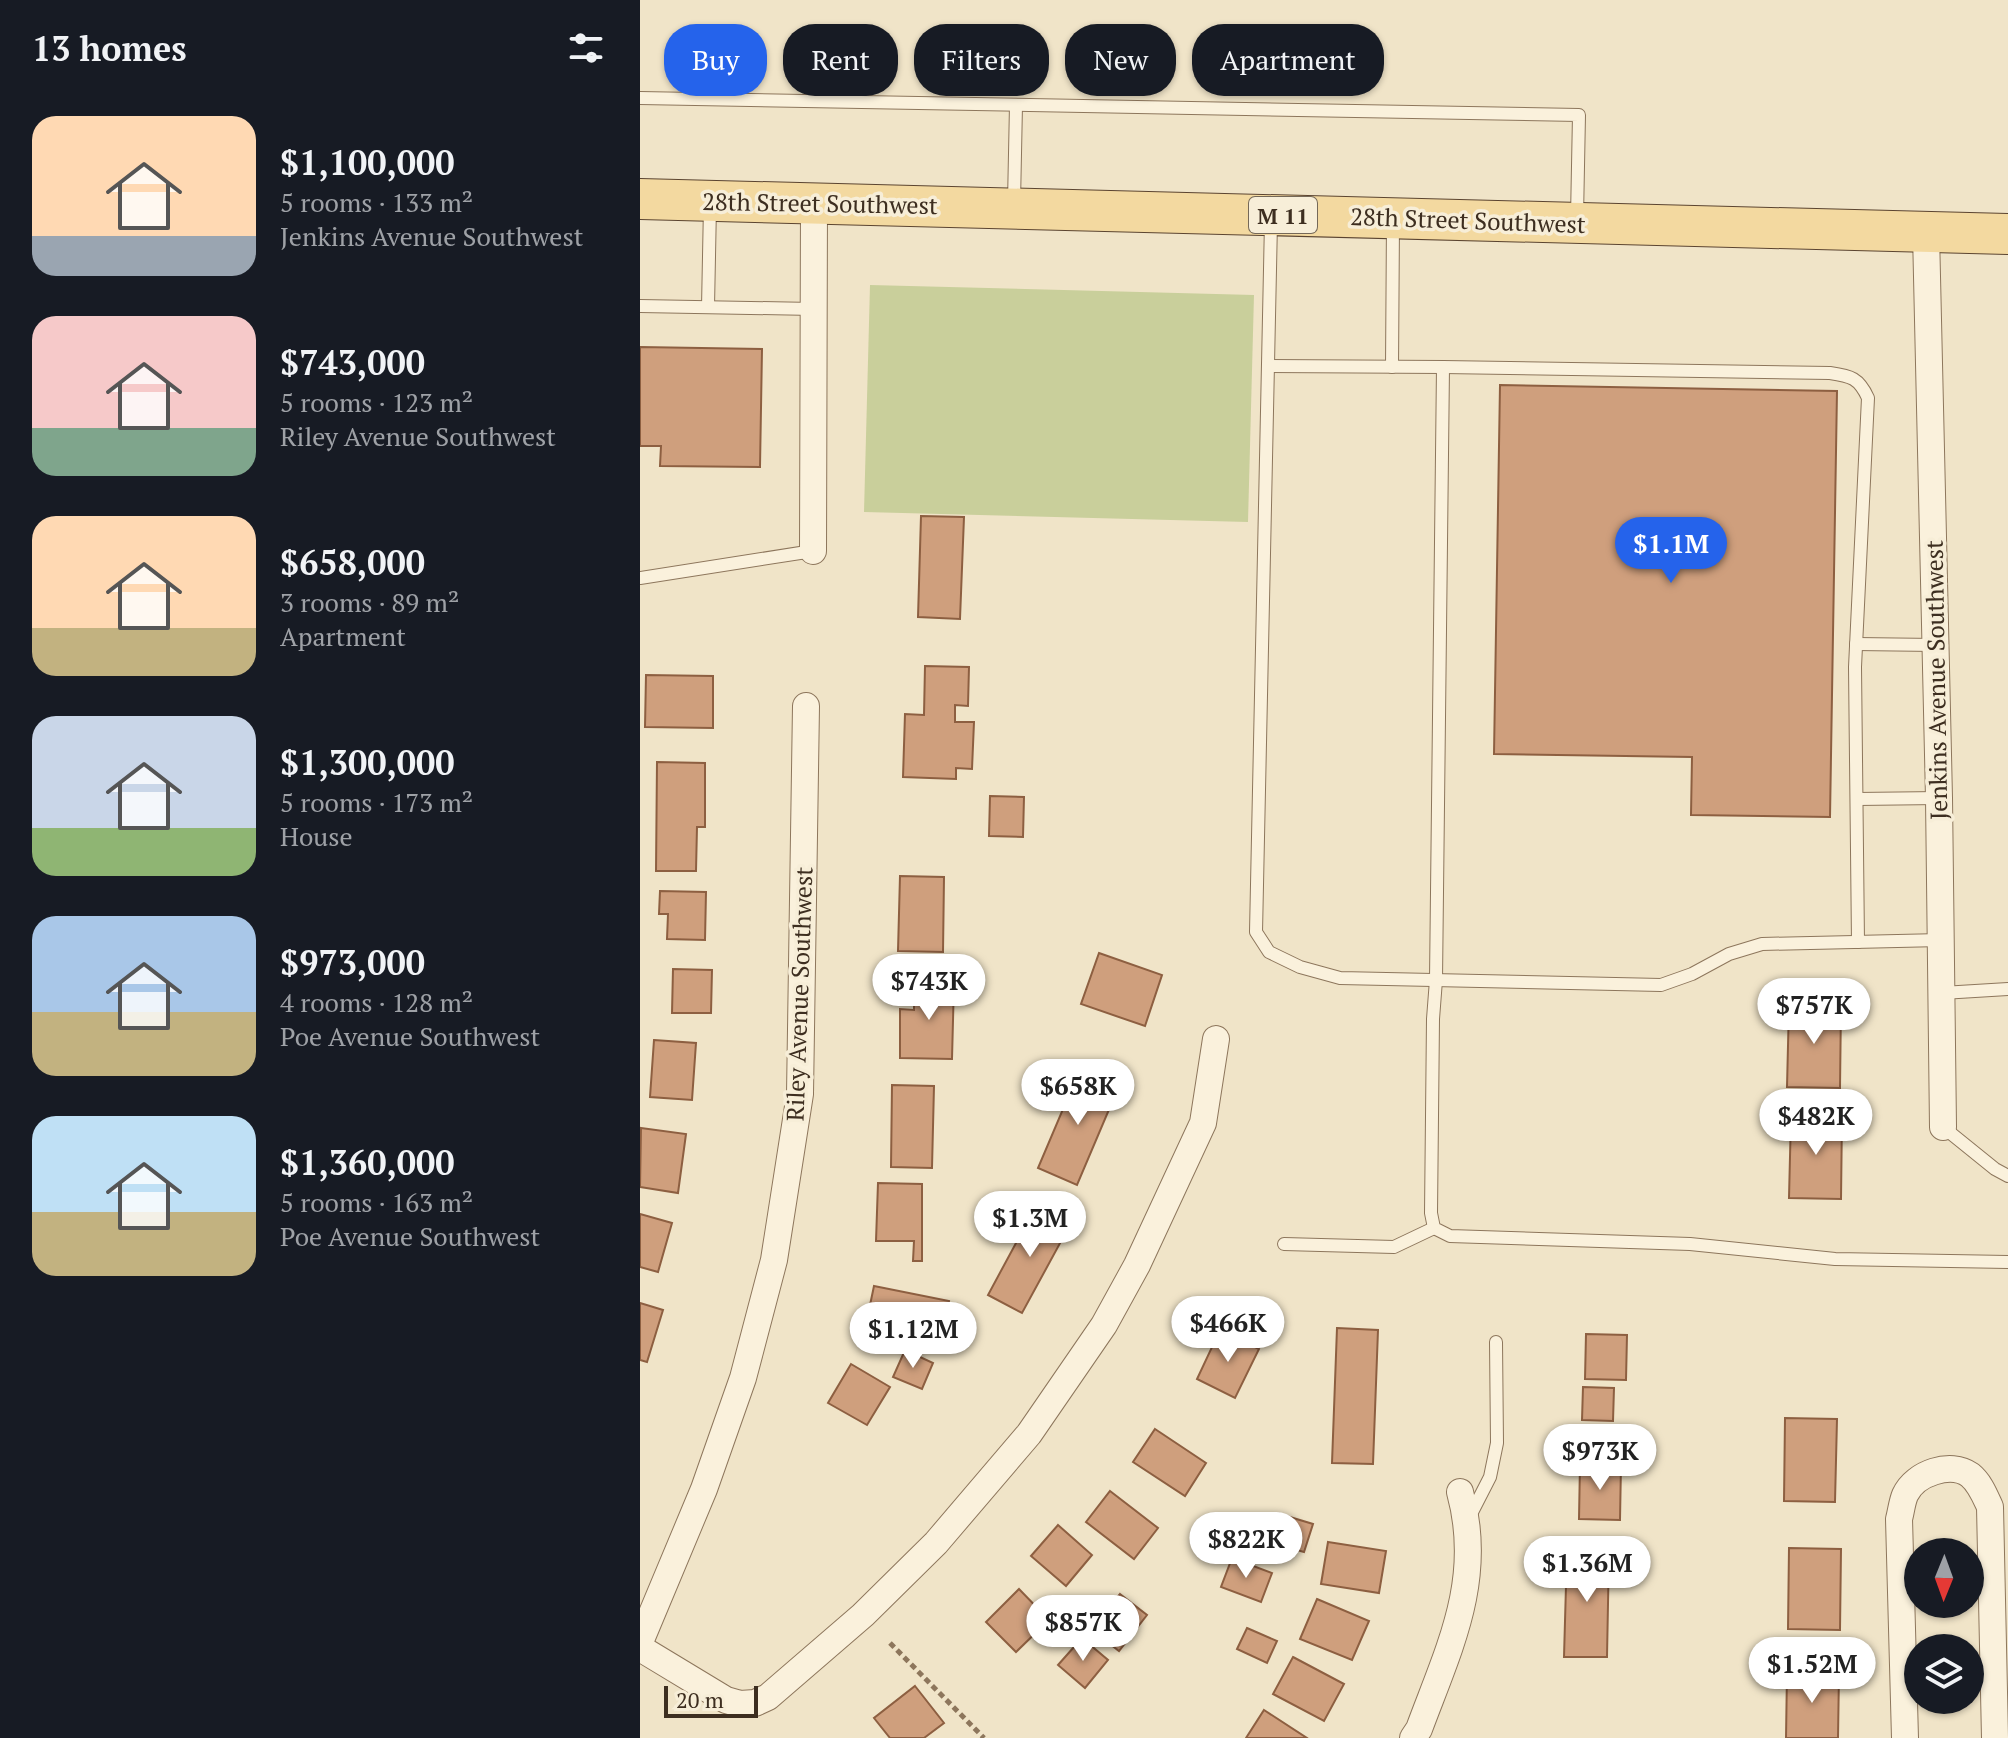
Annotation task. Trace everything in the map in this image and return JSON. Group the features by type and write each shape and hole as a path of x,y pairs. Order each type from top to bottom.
{"main road":[{"name":"28th Street Southwest","path":"640,199 2008,234"}],"street":[{"path":"813,551 814,203"},
{"name":"Jenkins Avenue Southwest","path":"1926,233 1943,1127"},
{"name":"Riley Avenue Southwest","path":"640,1645 714,1462 743,1378 774,1260 800,1094 806,706"},
{"path":"640,1645 726,1700 740,1704 755,1703 773,1693 840,1634 936,1543 1029,1434 1111,1313 1137,1265 1203,1123 1216,1039"},
{"path":"1905,1738 1899,1519 1906,1493 1924,1476 1948,1468 1969,1474 1981,1488 1990,1507 1995,1738"},
{"path":"1413,1738 1458,1627 1469,1569 1468,1521 1460,1492"}],"lane":[{"path":"640,98 1579,115 1577,222"},
{"path":"1014,208 1016,105"},
{"path":"708,307 710,200"},
{"path":"1271,214 1256,932 1269,952 1300,967 1340,978 1661,985 1692,974 1729,954 1762,944 1941,940"},
{"path":"1392,367 1393,218"},
{"path":"640,306 814,309"},
{"path":"1268,366 1830,373 1847,375 1862,384 1868,398 1856,644 1858,942"},
{"path":"1434,1228 1431,1184 1443,367"},
{"path":"640,578 813,551"},
{"path":"1856,644 1936,645"},
{"path":"1857,799 1939,798"},
{"path":"1942,993 2008,989"},
{"path":"1943,1127 2008,1176"},
{"path":"1284,1244 1394,1247 1434,1228"},
{"path":"1434,1228 1450,1236 1690,1244 1835,1259 2008,1262"},
{"path":"1468,1521 1490,1477 1497,1443 1496,1342"}],"path":[{"path":"890,1643 984,1738"}],"green space":[{"path":"870,285 1254,295 1248,522 864,512"}],"building":[{"path":"640,347 762,349 760,467 660,466 661,446 640,446"},
{"path":"1500,385 1837,391 1830,817 1691,815 1692,757 1494,754"},
{"path":"921,516 964,517 960,619 918,617"},
{"path":"925,666 969,667 968,706 955,705 955,722 974,722 972,769 956,768 956,779 903,777 905,714 924,715"},
{"path":"646,675 713,676 713,728 645,727"},
{"path":"657,762 705,763 705,827 697,827 696,871 656,871"},
{"path":"990,796 1024,797 1023,837 989,836"},
{"path":"900,876 944,877 943,952 898,951"},
{"path":"660,891 706,892 705,940 667,939 668,914 659,914"},
{"path":"1099,953 1162,975 1145,1026 1081,1004"},
{"path":"673,969 712,970 711,1013 672,1013"},
{"path":"914,981 954,982 952,1059 900,1058 900,1009 914,1010"},
{"path":"1789,1005 1841,1005 1840,1088 1787,1087"},
{"path":"654,1040 696,1043 692,1100 650,1097"},
{"path":"1080,1069 1119,1086 1077,1185 1038,1168"},
{"path":"892,1085 934,1086 932,1168 891,1167"},
{"path":"1791,1116 1842,1116 1841,1199 1789,1198"},
{"path":"641,1128 686,1134 678,1193 640,1187"},
{"path":"878,1183 922,1184 922,1261 913,1261 914,1241 876,1241"},
{"path":"1037,1204 1071,1223 1022,1313 988,1295"},
{"path":"640,1214 672,1223 658,1272 640,1267"},
{"path":"874,1286 949,1301 941,1343 865,1329"},
{"path":"640,1303 663,1310 647,1362 640,1360"},
{"path":"1337,1328 1378,1330 1373,1464 1332,1463"},
{"path":"1220,1330 1259,1349 1235,1398 1197,1379"},
{"path":"1586,1334 1627,1335 1626,1380 1585,1379"},
{"path":"905,1350 933,1363 922,1389 893,1377"},
{"path":"851,1364 890,1387 867,1425 828,1403"},
{"path":"1583,1387 1614,1388 1613,1421 1582,1420"},
{"path":"1785,1418 1837,1419 1835,1502 1784,1501"},
{"path":"1155,1429 1206,1463 1185,1496 1133,1462"},
{"path":"1580,1464 1621,1465 1620,1520 1579,1519"},
{"path":"1110,1491 1158,1528 1134,1559 1086,1522"},
{"path":"1280,1514 1313,1524 1304,1552 1272,1543"},
{"path":"1058,1525 1092,1555 1066,1586 1031,1556"},
{"path":"1328,1542 1386,1551 1379,1593 1321,1584"},
{"path":"1789,1548 1841,1549 1840,1630 1788,1629"},
{"path":"1567,1550 1609,1551 1607,1657 1564,1657"},
{"path":"1232,1558 1272,1573 1261,1602 1221,1587"},
{"path":"1019,1589 1049,1620 1016,1652 986,1622"},
{"path":"1120,1594 1147,1615 1119,1651 1091,1629"},
{"path":"1317,1599 1369,1621 1352,1660 1300,1639"},
{"path":"1247,1628 1277,1641 1267,1663 1237,1649"},
{"path":"1082,1638 1108,1660 1085,1688 1058,1665"},
{"path":"1293,1657 1344,1684 1324,1721 1273,1694"},
{"path":"1787,1672 1839,1673 1838,1738 1786,1738"},
{"path":"915,1686 944,1723 924,1738 890,1738 874,1718"},
{"path":"1264,1710 1307,1738 1246,1738"}]}
